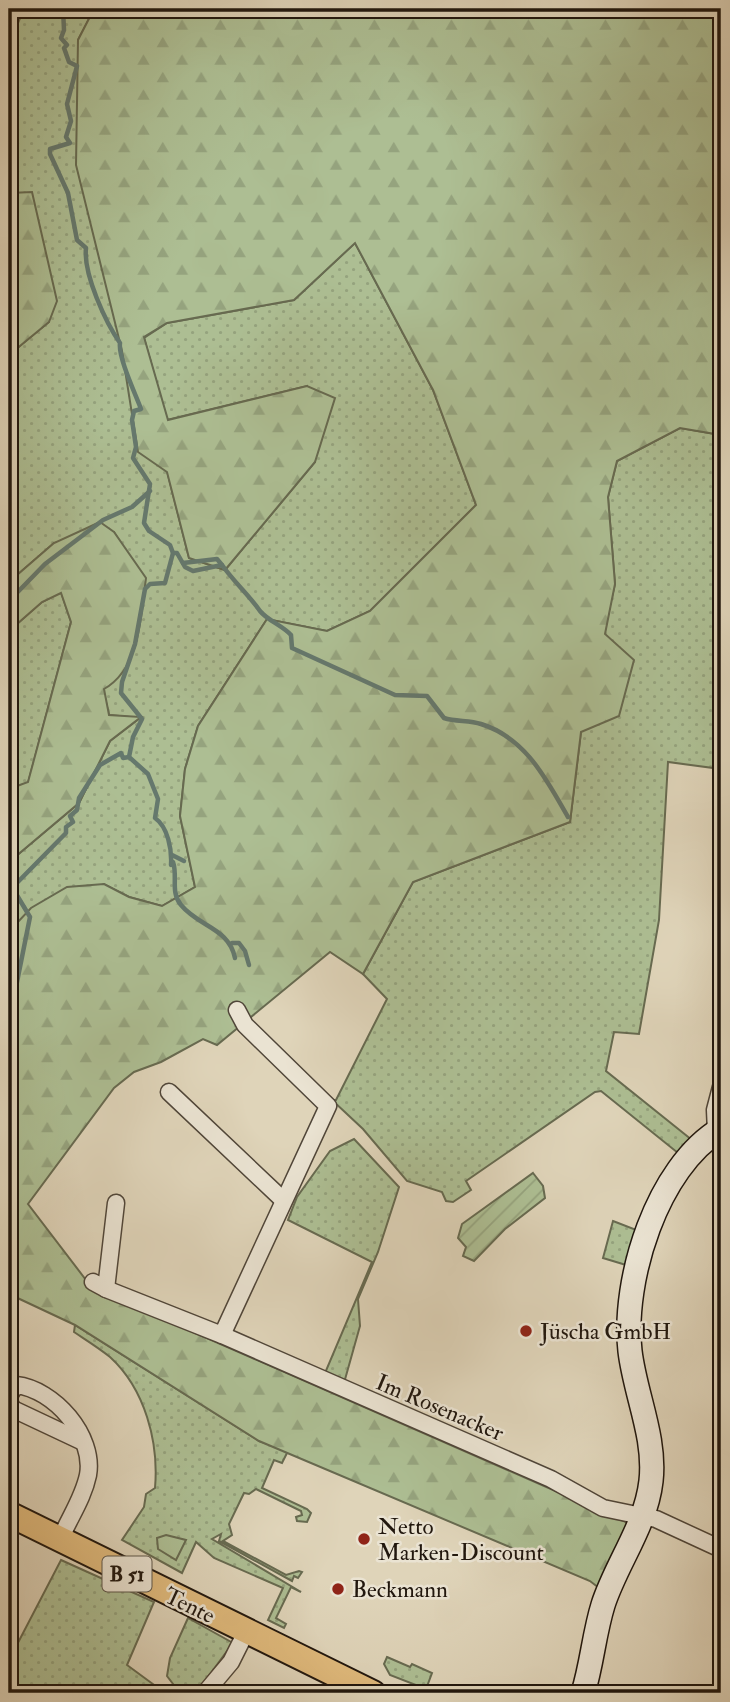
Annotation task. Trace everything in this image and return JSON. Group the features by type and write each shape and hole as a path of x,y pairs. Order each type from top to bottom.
{"main road":[{"name":"Tente","path":"9,1514 373,1693"}],"street":[{"path":"222,1335 282,1199 328,1106 246,1025 237,1010"},
{"path":"583,1693 608,1592 639,1522 651,1483 652,1454 629,1348 631,1299 650,1228 663,1194 688,1155 719,1130 715,1110 721,1087"},
{"path":"169,1092 282,1199"},
{"name":"Im Rosenacker","path":"116,1203 99,1286 222,1335 551,1479 603,1508 639,1522 675,1525 721,1549"},
{"path":"9,1396 16,1385 25,1386 58,1405 74,1422 83,1442 89,1472 82,1497 60,1540"},
{"path":"9,1402 13,1409 83,1442"},
{"path":"205,1693 231,1662 246,1632"}],"green space":[{"path":"24,9 94,9 78,40 138,451 167,471 189,558 225,570 315,462 307,386 167,420 144,338 167,323 294,300 355,243 433,390 476,505 370,611 327,631 267,619 198,726 185,769 180,816 195,887 162,906 129,897 104,884 17,924 9,948 9,862 79,803 110,741 140,718 109,715 103,689 127,554 114,532 54,543 9,582 9,355 49,322 10,193 9,198 9,56 11,39"},
{"path":"94,9 721,9 721,435 680,428 617,461 608,497 615,584 605,634 634,660 619,716 581,732 570,822 413,882 363,974 330,952 217,1045 203,1039 161,1062 134,1072 114,1088 28,1204 86,1280 111,1296 626,1522 628,1525 599,1588 590,1581 259,1441 75,1325 9,1294 9,948 16,924 31,908 67,887 104,884 129,897 162,906 195,887 180,816 185,769 198,726 267,619 327,631 370,611 476,505 433,390 355,243 294,300 167,323 144,337 168,420 307,386 335,398 315,462 225,570 189,558 167,472 138,452 122,351 76,165 78,40"},
{"path":"32,192 57,301 49,322 9,355 9,198 10,193"},
{"path":"680,428 721,435 721,769 668,762 659,920 639,1034 614,1032 606,1071 692,1140 678,1153 601,1091 595,1092 466,1181 471,1190 453,1202 446,1201 442,1192 407,1181 363,1129 332,1100 336,1100 387,999 363,974 413,882 570,822 581,732 615,584 608,497 617,461"},
{"path":"100,522 114,532 146,578 140,625 132,655 116,680 104,689 109,715 141,717 110,741 79,803 9,862 9,789 28,782 71,622 61,593 42,602 9,631 9,582 54,543"},
{"path":"61,592 71,622 28,783 9,789 9,631 42,602"},
{"path":"354,1139 399,1187 378,1252 358,1299 360,1326 344,1383 325,1373 372,1262 288,1220 297,1197 330,1151"},
{"path":"533,1173 543,1186 545,1198 505,1229 474,1261 463,1256 466,1247 458,1238 462,1224"},
{"path":"613,1221 639,1231 626,1265 603,1258"},
{"path":"75,1325 259,1441 288,1451 282,1463 274,1460 262,1488 307,1509 311,1513 307,1522 297,1521 296,1517 302,1515 301,1511 256,1489 249,1494 244,1493 229,1524 232,1535 223,1541 286,1575 302,1572 298,1578 294,1576 292,1581 219,1541 221,1534 212,1539 301,1592 291,1587 276,1618 286,1624 284,1628 268,1620 283,1588 214,1558 196,1542 182,1573 122,1540 144,1507 146,1494 155,1488 152,1435 141,1400 132,1384 110,1357 74,1332"},
{"path":"166,1535 186,1540 176,1560 158,1549 157,1538"},
{"path":"61,1560 154,1602 127,1665 165,1693 9,1693 9,1660"},
{"path":"188,1618 233,1643 196,1693 180,1693 167,1676 170,1658"},
{"path":"387,1657 432,1673 426,1689 390,1675 384,1664"}],"waterway":[{"path":"63,9 64,30 61,38 67,45 64,48 69,62 77,66 67,104 71,121 66,137 70,143 50,149 50,154 68,193 77,240 86,248 92,284 102,311 120,343 124,366 141,409 134,411 132,420 136,447 133,458 150,484 144,523 149,531 170,545 173,553 165,583 150,584 145,589 135,644 121,693 142,719 133,737 129,757 148,774 158,799 155,818 168,839 171,865"},
{"path":"9,601 45,564 103,520 132,507 150,491"},
{"path":"173,553 177,553 185,567 193,571 222,565 263,614 291,635 292,648 395,695 427,696 444,718 481,724 497,730 523,750 533,762 568,817"},
{"path":"183,563 217,559 222,565"},
{"path":"9,891 66,833 66,827 73,822 70,816 77,810 79,798 100,765 121,753 123,758 129,757"},
{"path":"172,855 184,861"},
{"path":"173,862 175,889 181,905 227,940 235,958"},
{"path":"9,1022 30,917 12,887"},
{"path":"232,943 239,943 245,951 249,965"},
{"path":"9,980 11,985"}],"place":[{"name":"Jüscha GmbH","path":"526,1331"},
{"name":"Netto Marken-Discount","path":"364,1539"},
{"name":"Beckmann","path":"338,1589"}]}
